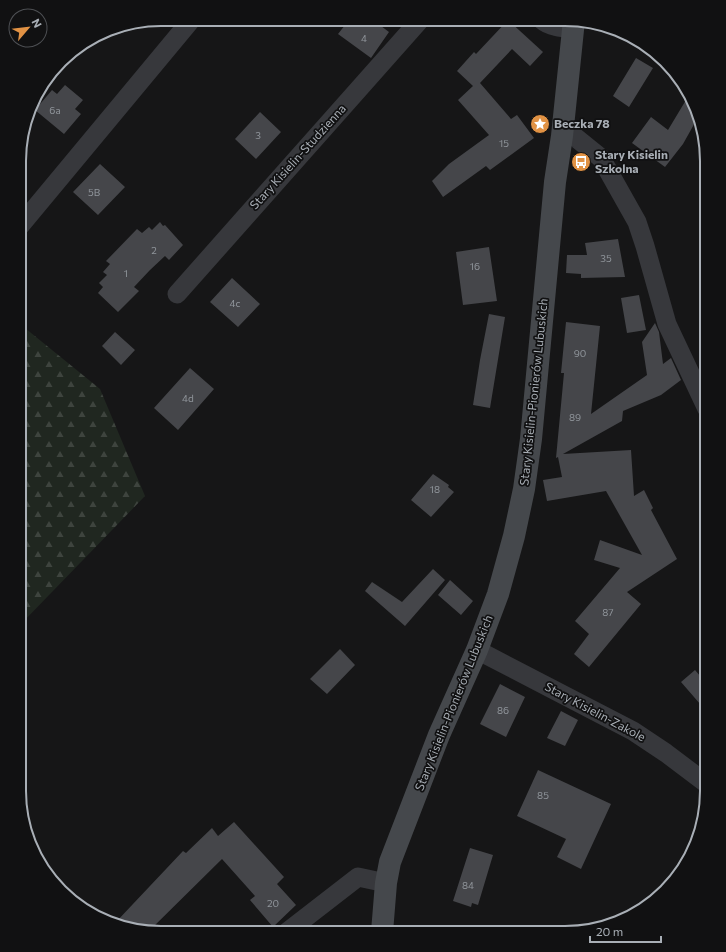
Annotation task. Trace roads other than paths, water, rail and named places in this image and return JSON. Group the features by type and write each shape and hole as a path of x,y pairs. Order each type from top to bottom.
{"street":[{"path":"26,219 186,26"},
{"name":"Stary Kisielin-Studzienna","path":"177,294 415,26"},
{"name":"Stary Kisielin-Pionierów Lubuskich","path":"382,926 386,883 390,862 439,734 477,650 498,594 514,536 524,489 531,439 555,182 562,136 573,26"},
{"path":"562,136 575,138 601,158 637,222 667,324 700,394"},
{"name":"Stary Kisielin-Zakole","path":"477,650 632,730 700,779"},
{"path":"295,926 358,877 386,883"}],"place":[{"name":"Beczka 78","path":"540,124"},
{"name":"Stary Kisielin Szkolna","path":"581,162"}]}
